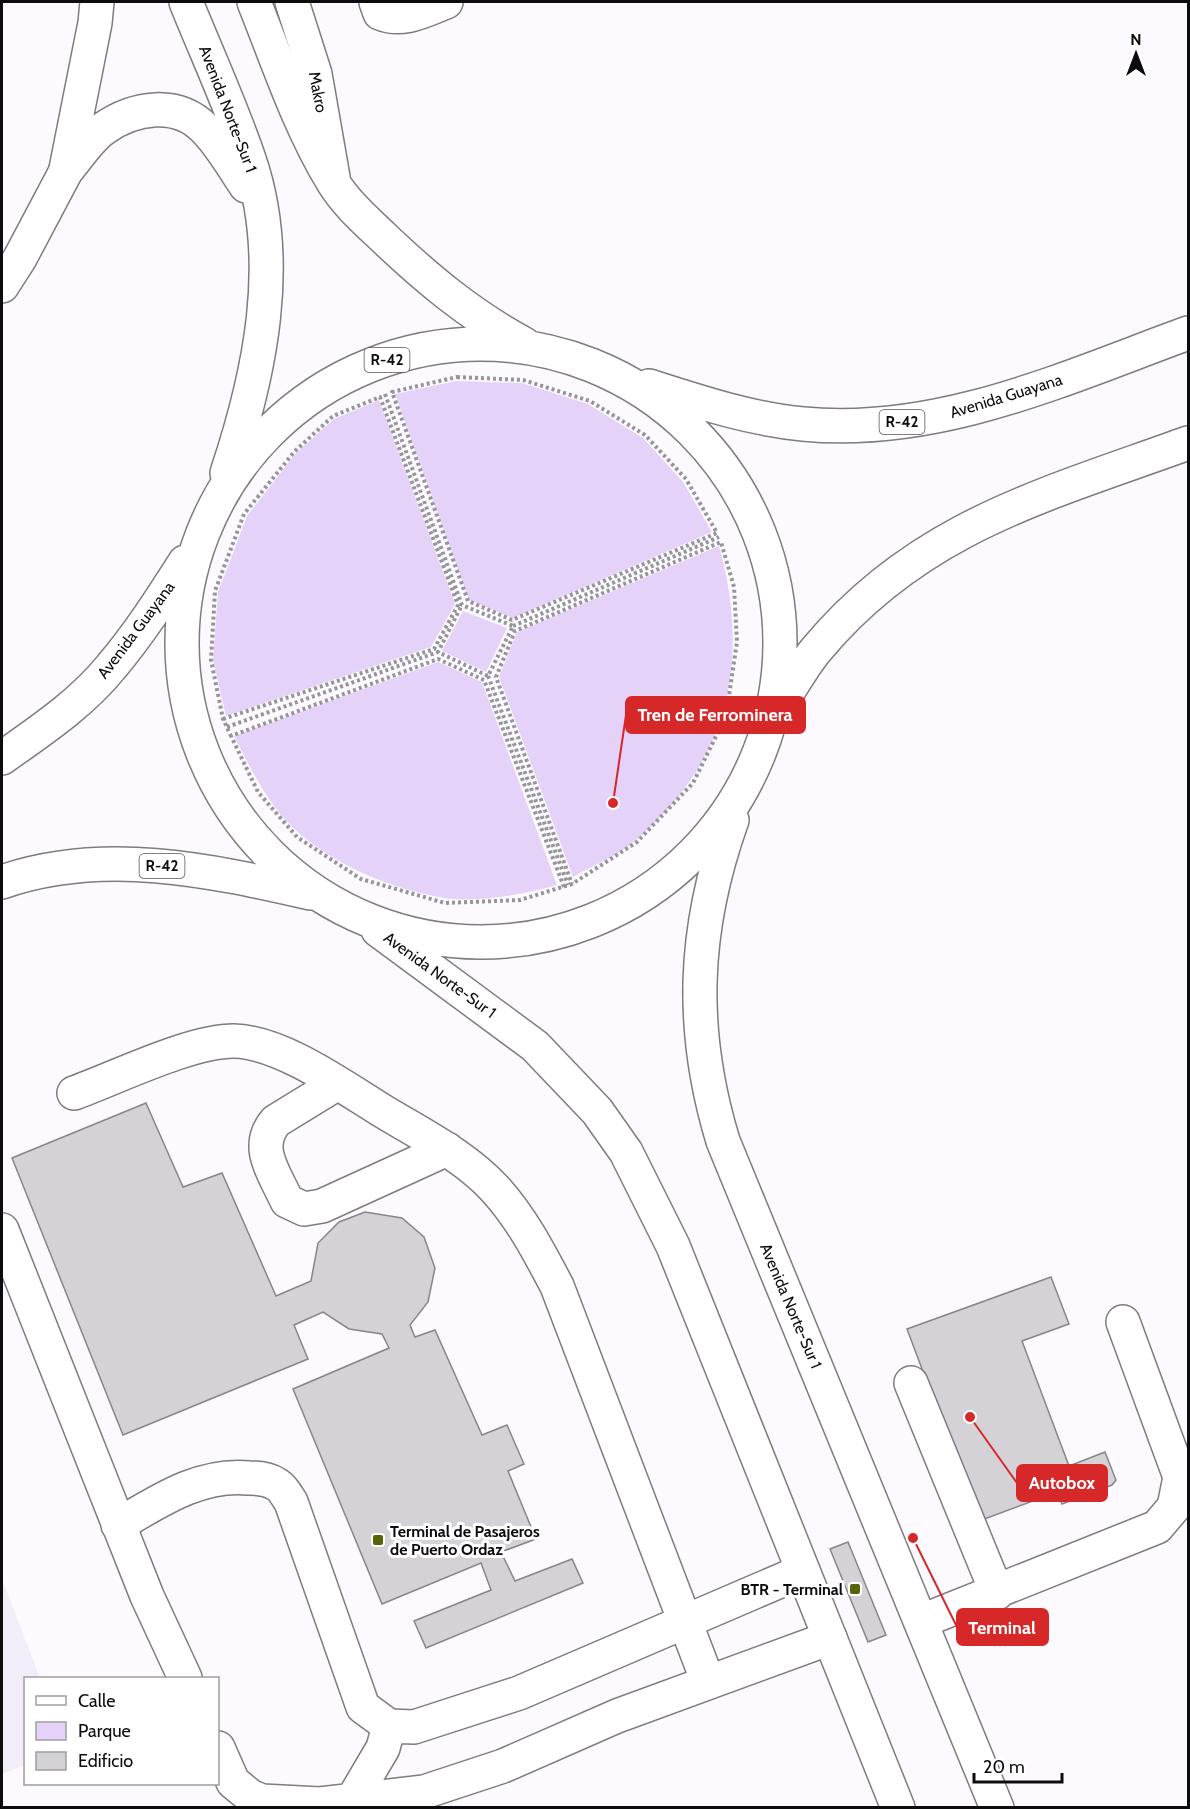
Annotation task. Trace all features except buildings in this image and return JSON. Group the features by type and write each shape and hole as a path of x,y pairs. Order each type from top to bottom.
{"main road":[{"path":"66,171 96,23 97,2"},
{"name":"Avenida Norte-Sur 1","path":"186,2 250,160 261,206 266,262 264,316 253,385 218,501"},
{"path":"254,2 309,138 334,184 363,218 416,268 484,323 536,350"},
{"name":"Makro","path":"292,2 315,74 334,184"},
{"path":"376,2 380,13 390,18 405,17 446,2"},
{"path":"2,286 20,258 66,171 102,130 129,114 158,109 188,115 206,129 261,206"},
{"name":"Avenida Guayana","path":"608,373 729,411 803,424 868,425 927,419 994,403 1187,333"},
{"name":"R-42","path":"499,345 536,350 573,359 608,373 641,391 672,413 718,460 744,499 760,532 772,568 779,605 781,642 779,679 772,716 761,752 745,786 725,817 701,846 674,872 635,899 575,926 539,936 502,941 464,941 426,936 355,914 321,896 291,874 263,848 239,819 219,788 200,745 186,691 181,645 190,570 202,534 218,501 238,469 282,421 320,392 352,374 424,350 499,345"},
{"name":"R-42","path":"772,716 815,651 892,575 929,550 964,529 1007,508 1188,443"},
{"name":"Avenida Guayana","path":"2,758 54,721 110,669 157,608 202,534"},
{"name":"Avenida Norte-Sur 1","path":"745,786 719,856 707,902 701,955 700,1012 711,1103 727,1151 997,1808"},
{"name":"R-42","path":"2,882 72,866 174,866 321,896"},
{"name":"Avenida Norte-Sur 1","path":"355,914 535,1046 597,1111 626,1152 673,1246 898,1808"},
{"path":"74,1093 199,1046 235,1041 259,1046 318,1070 447,1149 495,1189 526,1229 557,1286 708,1682"},
{"path":"338,1083 276,1121 264,1139 265,1151 287,1201 304,1209 321,1206 447,1149"},
{"path":"2,1230 118,1525 147,1596 185,1677"},
{"path":"922,1621 997,1593 1157,1527 1174,1507 1180,1477 1123,1322"},
{"path":"910,1383 997,1593"},
{"path":"118,1525 197,1483 233,1476 262,1479 276,1484 291,1502 363,1707 389,1726 414,1727 519,1693 803,1571"},
{"path":"219,1750 233,1782 250,1796 262,1801 320,1804 424,1792 502,1766 617,1716 830,1638"},
{"path":"353,1799 383,1748 389,1726"}],"path":[{"path":"457,377 523,380 590,401 645,435 686,479 719,537 734,587 737,642 726,716 693,783 637,842 568,886 520,900 445,903 361,879 297,837 258,792 223,719 212,660 215,591 244,514 294,452 333,416 392,392 457,377"},
{"path":"392,392 468,601 477,605 512,620 719,537"},
{"path":"382,395 462,605 513,626"},
{"path":"223,719 434,649 459,605 382,395"},
{"path":"488,676 513,626 719,537"},
{"path":"568,886 496,677 515,631 719,537"},
{"path":"227,728 438,652 462,605"},
{"path":"438,652 488,676 568,886"},
{"path":"231,736 438,659 484,680 568,886"}],"shaded area":[{"path":"2,1579 40,1677 24,1677 24,1765 2,1774"}],"green space":[{"path":"456,381 522,383 588,404 643,438 683,482 712,532 513,618 469,600 395,394"},
{"path":"379,400 455,604 431,647 226,716 213,660 218,592 247,516 296,453 334,419"},
{"path":"719,546 728,588 733,629 731,669 724,706 712,743 693,777 668,809 636,840 573,877 499,677 517,632"},
{"path":"463,611 507,628 486,672 442,651"},
{"path":"438,662 482,682 557,885 501,897 444,898 387,883 350,867 316,846 289,824 262,789 234,736"}],"place":[{"name":"Tren de Ferrominera","path":"613,803"},
{"name":"Autobox","path":"970,1417"},
{"name":"Terminal","path":"913,1538"},
{"name":"Terminal de Pasajeros de Puerto Ordaz","path":"378,1540"},
{"name":"BTR - Terminal","path":"855,1589"}]}
